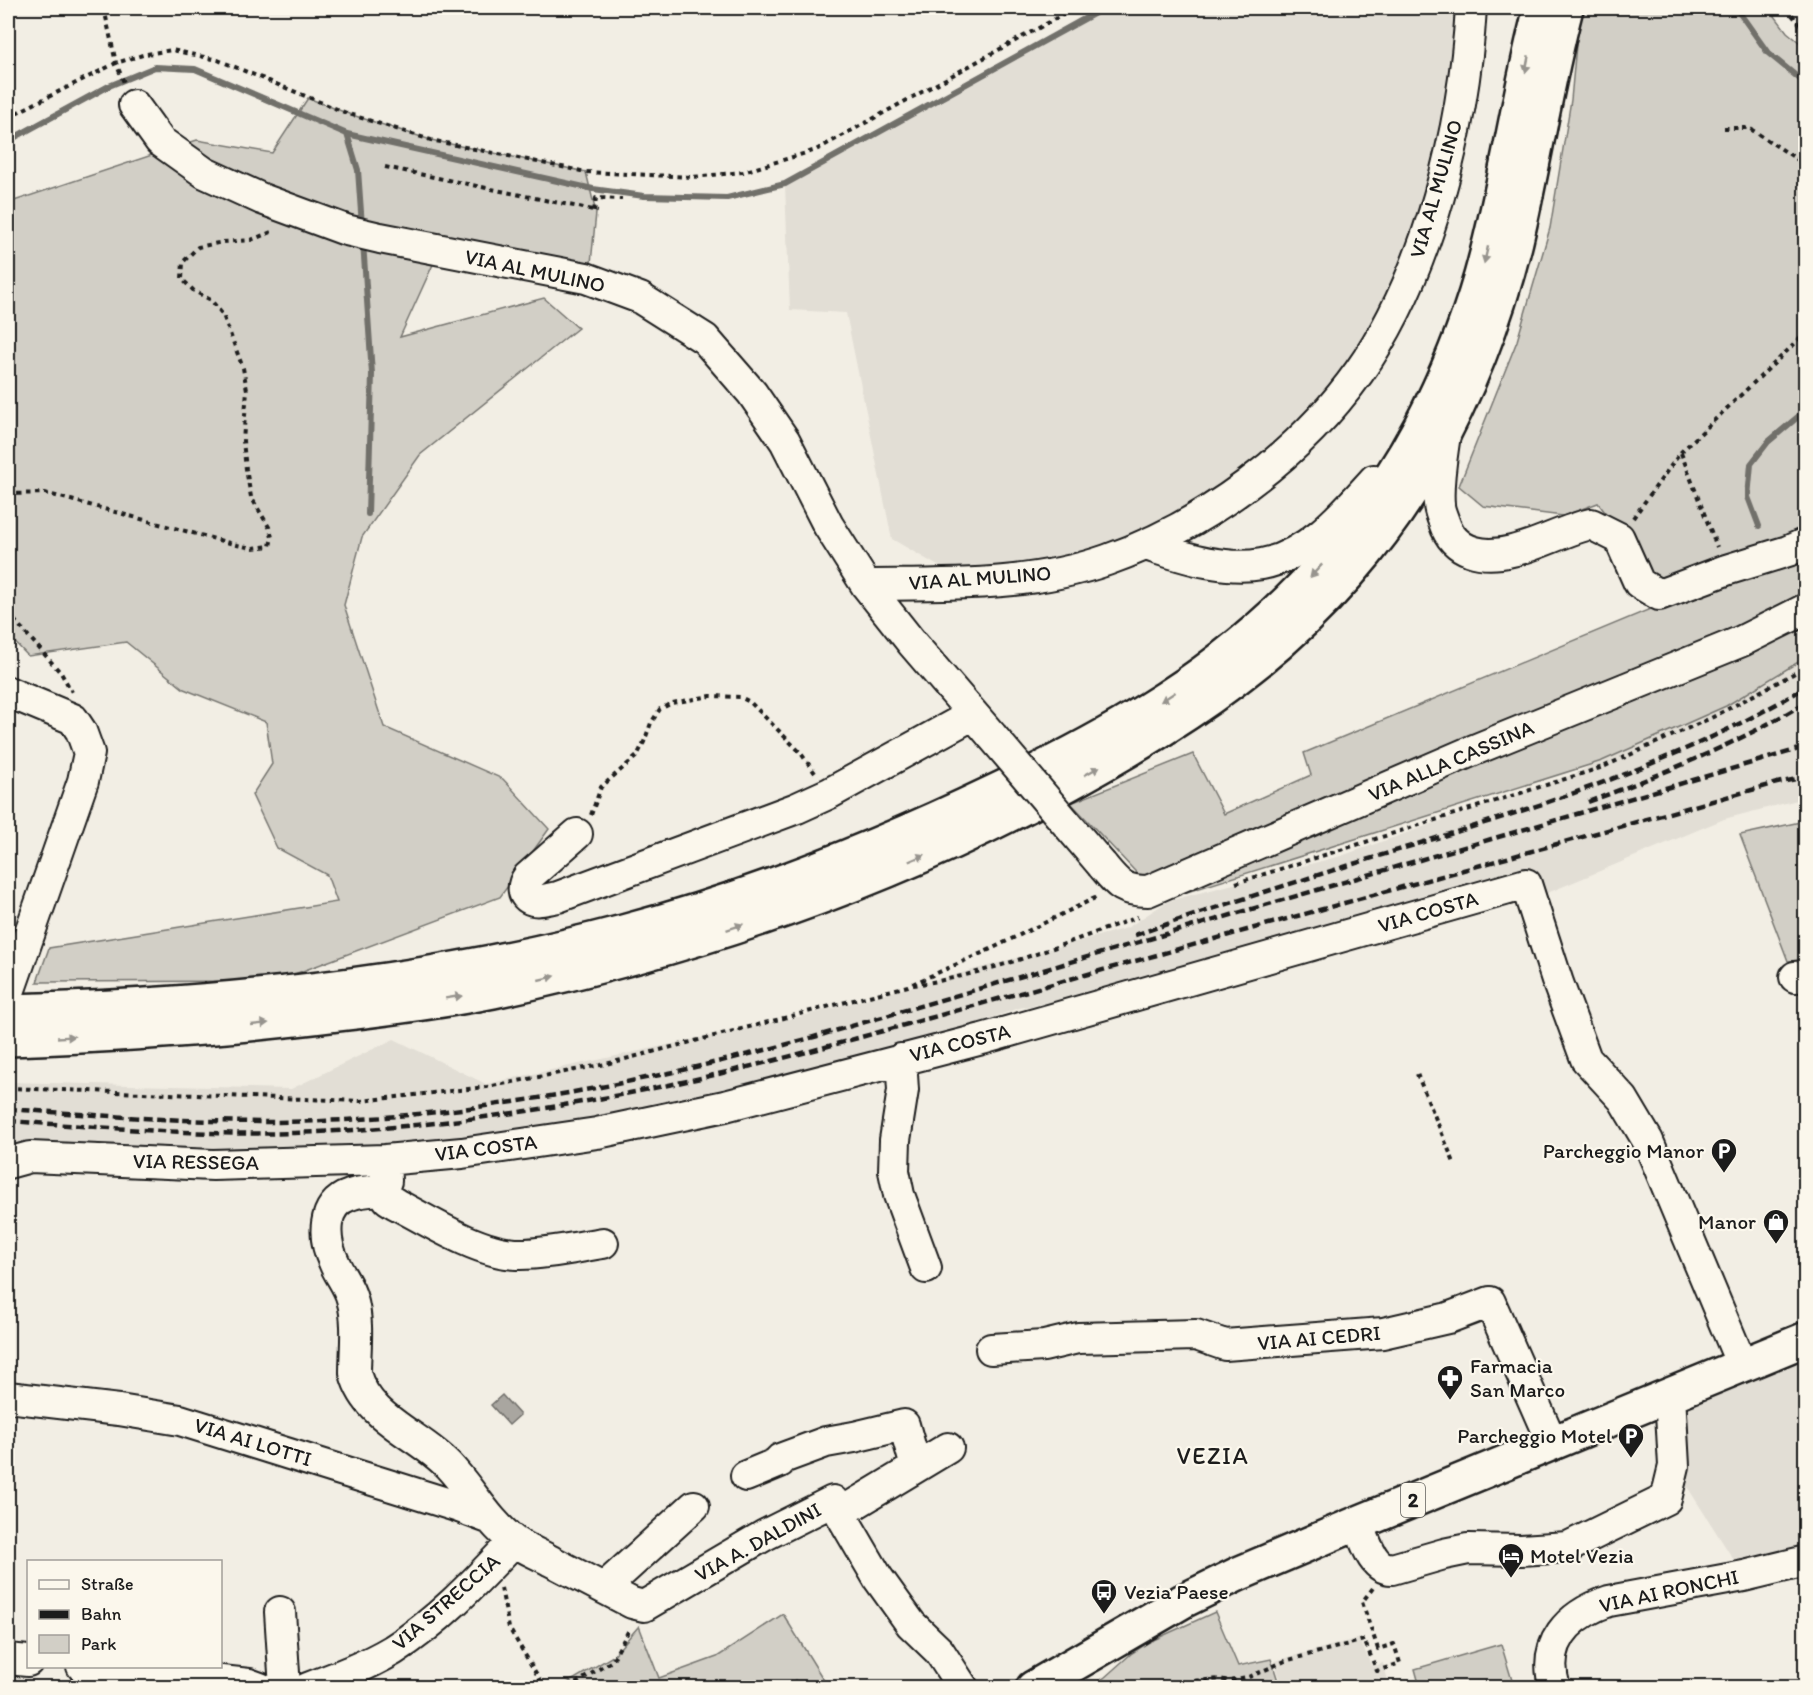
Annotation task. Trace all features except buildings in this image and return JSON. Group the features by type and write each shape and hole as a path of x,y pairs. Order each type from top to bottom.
{"main road":[{"path":"8,1039 148,1033 254,1024 383,1009 490,991 624,960 716,933 812,900 920,857 1029,806 1170,726 1254,665 1316,608 1368,549 1425,468 1447,371 1481,276 1540,8"},
{"path":"8,1011 251,997 361,984 461,969 636,928 802,874 899,836 1051,764 1114,730 1174,693 1244,642 1316,572 1347,536 1401,459 1433,428 1488,333 1515,245 1566,8"},
{"name":"2","path":"1033,1688 1183,1601 1238,1574 1806,1339"}],"street":[{"name":"VIA AL MULINO","path":"866,585 967,583 1018,579 1106,561 1145,545 1230,497 1286,454 1321,418 1364,363 1390,320 1426,239 1456,130 1471,8"},
{"name":"VIA AL MULINO","path":"134,105 160,141 205,173 262,199 346,230 586,278 640,298 705,339 752,393 785,441 828,525 866,585 912,643 1110,874"},
{"path":"1145,545 1205,562 1241,566 1263,564 1279,558 1320,534 1433,428"},
{"path":"1433,428 1439,505 1446,529 1458,545 1468,552 1485,554 1512,551 1570,529 1591,524 1619,538 1639,583 1659,595 1806,543"},
{"name":"VIA ALLA CASSINA","path":"1110,874 1130,891 1148,891 1474,750 1742,641 1806,609"},
{"path":"8,692 73,719 81,730 89,753 83,781 8,995"},
{"path":"577,834 528,877 523,890 528,897 540,900 558,897 797,808 982,725"},
{"name":"VIA COSTA","path":"385,1160 462,1153 597,1132 736,1103 982,1039 1526,884 1558,983 1586,1059 1623,1099 1648,1141 1742,1365"},
{"path":"901,1059 903,1090 895,1140 894,1171 899,1195 926,1268"},
{"name":"VIA RESSEGA","path":"8,1162 30,1157 213,1164 385,1160"},
{"path":"382,1190 386,1181 385,1160"},
{"path":"382,1190 388,1199 396,1204 457,1235 499,1251 522,1254 603,1243"},
{"path":"382,1190 351,1194 342,1198 335,1204 327,1223 329,1251 354,1303 355,1373 360,1389 374,1407 399,1428 435,1452 491,1519 514,1541 640,1607"},
{"name":"VIA AI CEDRI","path":"991,1349 1044,1346 1078,1338 1196,1335 1225,1345 1383,1333 1448,1318 1490,1302 1552,1443"},
{"path":"1358,1523 1376,1562 1386,1569 1468,1549 1521,1550 1568,1547 1666,1499 1674,1466 1670,1395"},
{"name":"VIA AI LOTTI","path":"8,1397 119,1410 180,1420 448,1503 491,1519"},
{"path":"746,1476 780,1462 780,1459 794,1455 801,1449 904,1425 916,1467"},
{"path":"836,1507 916,1467 948,1448"},
{"path":"604,1588 694,1506"},
{"name":"VIA A. DALDINI","path":"640,1607 648,1605 765,1535 836,1507 878,1578 911,1624 939,1651 963,1688"},
{"name":"VIA STRECCIA","path":"308,1688 373,1661 415,1635 470,1587 514,1541"},
{"name":"VIA AI RONCHI","path":"1555,1688 1551,1667 1552,1652 1557,1639 1580,1614 1593,1606 1744,1576 1806,1561"},
{"path":"280,1612 285,1688"},
{"path":"8,1659 27,1661"},
{"path":"101,1668 249,1684 260,1688"}],"path":[{"path":"104,8 116,63"},
{"path":"8,117 116,63 146,54 172,50 218,60 350,114 431,140 586,172 693,177 743,172 816,150 1075,8"},
{"path":"1786,8 1806,31"},
{"path":"1724,128 1749,128 1806,165"},
{"path":"385,167 596,211 596,198 622,199"},
{"path":"8,494 45,493 237,545 252,548 270,546 272,537 269,527 251,497 249,488 243,441 247,390 243,368 223,315 211,300 194,291 182,279 183,262 198,247 251,240 281,228 298,212"},
{"path":"1619,538 1681,452 1806,333"},
{"path":"1681,452 1726,570"},
{"path":"8,613 61,673 73,693 81,730"},
{"path":"1225,886 1602,767 1713,717 1806,667"},
{"path":"577,834 587,823 601,787 637,756 651,723 660,709 672,704 711,696 740,697 750,702 800,752 830,793"},
{"path":"908,986 1100,896 1110,874"},
{"path":"8,1088 360,1101 487,1087 606,1064 908,986 938,982 994,967 1149,913"},
{"path":"1417,1074 1455,1165"},
{"path":"1181,1688 1180,1685 1193,1681 1220,1679 1229,1681 1247,1678 1285,1661 1364,1640 1377,1671 1400,1663 1394,1644 1378,1649 1362,1602 1386,1569"},
{"path":"501,1583 508,1628 545,1688"},
{"path":"568,1688 612,1661 638,1615 640,1607"}],"shaded area":[{"path":"1104,8 1471,8 1426,239 1321,418 1145,545 967,583 892,539 846,313 790,310 785,185"},
{"path":"1805,638 1805,798 1724,819 1545,894 1536,873 1113,991 1019,1008 918,1045 579,1130 387,1151 8,1154 8,1082 291,1089 394,1039 486,1084 803,1016 1127,928 1168,901 1341,856 1577,773 1760,668"},
{"path":"1805,1339 1805,1561 1744,1576 1674,1466 1672,1412"},
{"path":"502,1395 520,1415 509,1425 491,1405"},
{"path":"1359,1638 1372,1667 1383,1663 1390,1687 1282,1687 1275,1661"}],"green space":[{"path":"1587,8 1769,8 1787,32 1805,47 1805,658 1726,706 1602,761 1162,900 1071,803 1193,754 1224,814 1311,775 1304,753 1672,600 1598,503 1563,516 1483,506 1459,486 1517,341 1550,228 1571,100 1578,23"},
{"path":"308,98 349,114 431,140 586,172 596,213 591,263 445,238 400,337 544,298 578,328 420,455 362,537 344,605 384,727 503,779 549,829 500,897 276,981 37,982 49,948 337,902 327,875 277,848 252,795 272,764 266,722 184,689 126,642 28,656 8,635 8,203 197,140 272,153"},
{"path":"1805,821 1805,960 1788,961 1740,835"},
{"path":"1215,1612 1238,1666 1271,1659 1280,1687 1088,1687 1104,1678 1132,1653 1149,1642"},
{"path":"783,1614 828,1687 803,1687 795,1680 785,1688 561,1687 613,1656 639,1626 659,1678 717,1657"},
{"path":"1501,1644 1514,1687 1420,1687 1415,1669"}],"waterway":[{"path":"8,141 109,86 155,67 195,69 347,134 593,189 644,196 727,198 785,184 1104,8"},
{"path":"1736,8 1768,53 1806,84"},
{"path":"347,134 358,170 362,226"},
{"path":"363,242 372,374 368,514"},
{"path":"1759,526 1748,497 1751,464 1768,442 1806,410"}],"railway":[{"path":"1135,935 1522,811 1620,776 1714,736 1806,687"},
{"path":"1588,802 1727,745 1806,702"},
{"path":"8,1109 184,1120 272,1122 360,1119 532,1099 645,1078 814,1037 1806,747"},
{"path":"8,1121 186,1132 294,1133 427,1124 493,1116 624,1094 689,1081 818,1049 1777,783 1806,777"}],"place":[{"name":"Parcheggio Manor","path":"1724,1174"},
{"name":"Manor","path":"1776,1245"},
{"name":"Farmacia San Marco","path":"1450,1401"},
{"name":"Parcheggio Motel","path":"1631,1459"},
{"name":"Motel Vezia","path":"1511,1579"},
{"name":"Vezia Paese","path":"1104,1615"}],"district":[{"name":"VEZIA","path":"1213,1456"}]}
